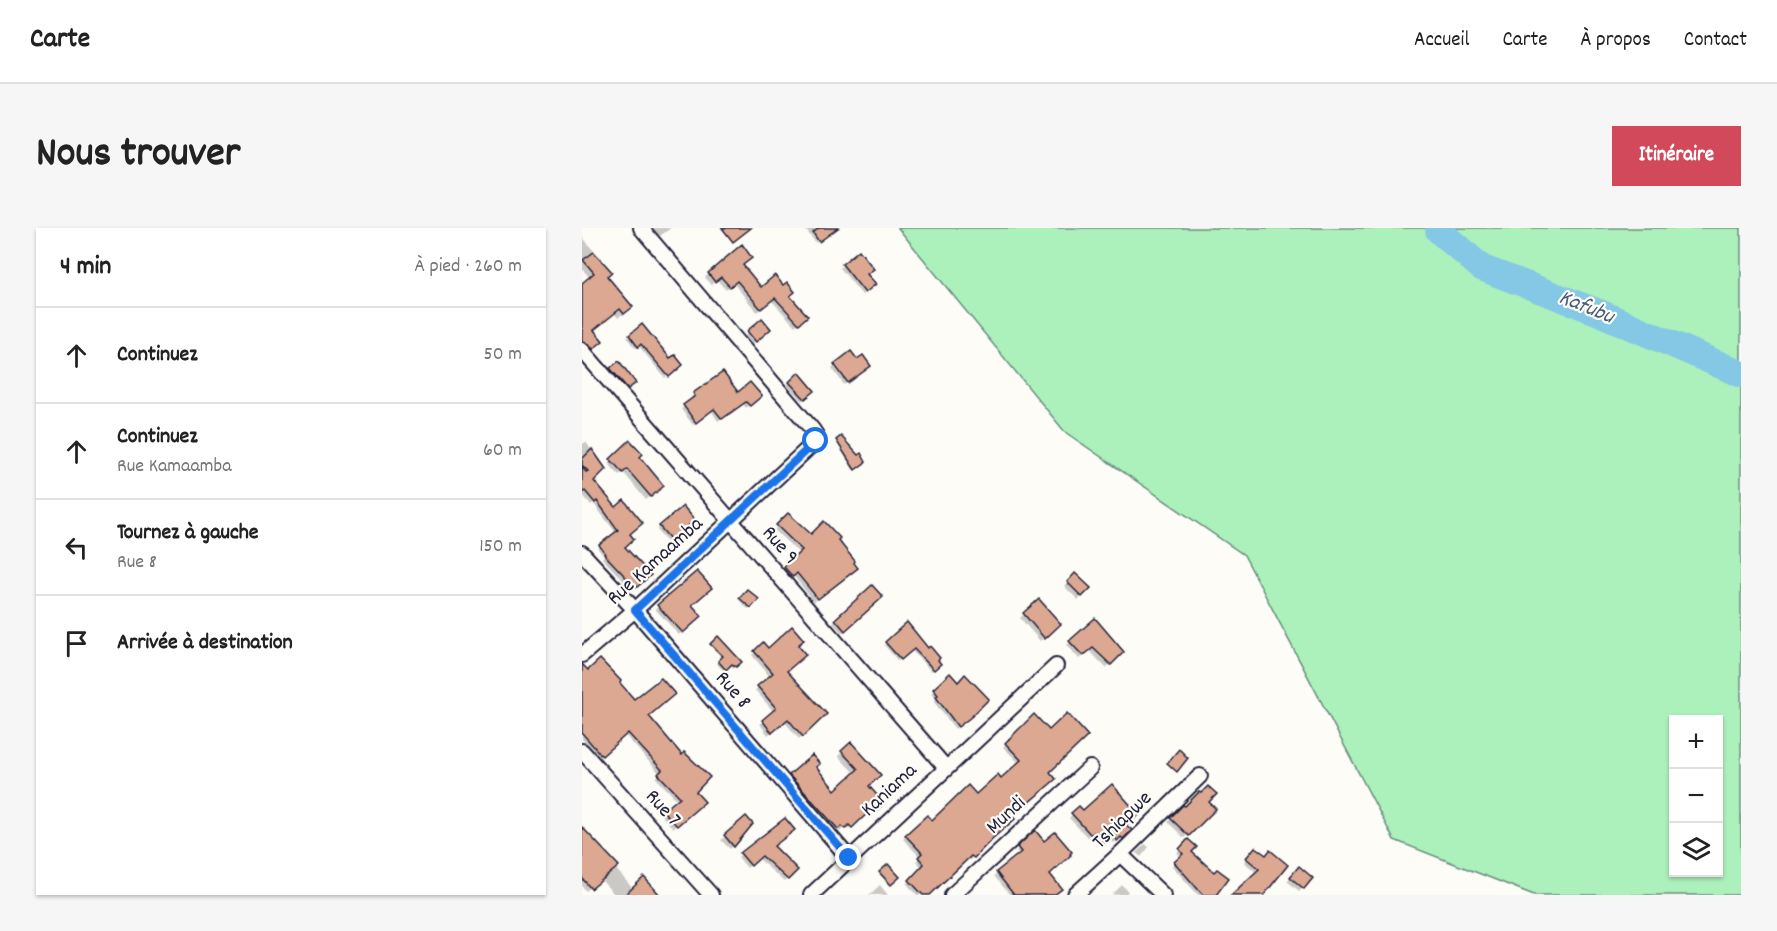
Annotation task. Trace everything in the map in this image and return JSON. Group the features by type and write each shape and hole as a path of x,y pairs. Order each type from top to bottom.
{"street":[{"name":"Rue Kamaamba","path":"582,656 635,610 816,441 816,435 641,228"},
{"name":"Rue 9","path":"582,350 946,768"},
{"name":"Rue 8","path":"582,553 635,610 849,858"},
{"name":"Kaniama","path":"811,895 1056,666"},
{"name":"Rue 7","path":"582,751 711,895"},
{"name":"Mundi","path":"952,895 1090,768"},
{"name":"Tshiapwe","path":"1075,895 1200,776"},
{"path":"1120,854 1163,895"}],"green space":[{"path":"898,228 1741,228 1741,895 1534,895 1394,840 1244,555 1065,432"}],"building":[{"path":"722,228 751,228 733,242"},
{"path":"819,228 838,228 819,242 813,233"},
{"path":"742,244 752,258 743,265 761,287 775,275 783,285 787,282 795,292 790,296 808,316 799,324 775,298 761,309 737,281 730,287 721,277 715,282 708,273"},
{"path":"859,250 874,269 867,274 876,284 865,293 842,264"},
{"path":"594,252 612,272 607,276 633,307 624,314 620,309 594,330 603,341 593,349 582,341 582,283 594,273 583,260"},
{"path":"762,318 771,329 756,342 747,331"},
{"path":"642,324 670,358 675,355 683,365 669,377 641,344 638,347 629,335"},
{"path":"851,351 857,359 863,355 871,366 848,383 834,364"},
{"path":"619,361 636,383 628,389 610,368"},
{"path":"723,372 738,392 750,382 762,396 750,406 746,402 722,419 714,409 696,423 683,405 695,396 693,393"},
{"path":"799,372 815,391 805,399 789,382"},
{"path":"841,436 858,455 861,453 866,462 855,470 836,440"},
{"path":"630,440 643,454 640,457 664,486 651,497 627,469 623,473 610,459"},
{"path":"592,449 606,469 594,481 616,507 624,500 643,523 630,534 634,539 625,547 651,575 636,588 604,554 599,545 618,530 597,501 595,503 585,491 582,493 582,467 586,472 588,471 582,465 582,459"},
{"path":"683,506 695,520 671,540 659,526"},
{"path":"788,513 811,534 824,521 840,538 838,540 858,568 818,599 797,573 793,577 784,567 802,550 776,525"},
{"path":"697,571 712,588 692,605 702,616 683,633 657,605"},
{"path":"1075,573 1091,588 1082,597 1067,582"},
{"path":"872,585 883,597 845,631 835,619"},
{"path":"747,589 759,599 751,608 739,598"},
{"path":"1039,599 1061,624 1045,639 1023,613"},
{"path":"1095,618 1124,652 1111,665 1093,648 1083,656 1069,641"},
{"path":"907,622 928,648 930,646 940,658 938,660 941,664 934,670 914,649 901,660 885,642"},
{"path":"792,626 804,640 798,645 806,655 787,671 827,714 803,737 788,719 772,733 762,720 776,708 757,686 773,673 754,651 763,642 768,648"},
{"path":"718,636 742,662 736,667 732,664 726,670 718,661 723,656 710,644"},
{"path":"600,659 634,699 661,678 675,694 649,716 682,755 684,752 710,777 696,792 705,802 677,826 663,811 680,797 658,774 662,770 628,733 602,756 582,733 582,664 588,670"},
{"path":"950,673 958,682 965,674 989,699 958,727 936,697 938,695 933,689"},
{"path":"1067,713 1088,736 1050,772 1056,779 1013,816 1015,819 974,858 971,856 930,895 923,895 909,880 924,864 918,857 922,853 905,835 927,815 932,820 968,785 976,794 998,774 1001,778 1021,760 1005,743 1034,714 1049,730"},
{"path":"851,742 881,775 869,786 884,803 876,811 873,808 852,828 849,825 845,829 842,826 838,829 789,775 812,755 820,764 816,767 835,790 858,769 841,751"},
{"path":"1179,749 1188,758 1177,772 1167,763"},
{"path":"1112,784 1139,815 1126,825 1132,830 1123,839 1121,837 1117,841 1112,835 1104,843 1094,832 1091,835 1071,813 1079,806 1083,810"},
{"path":"1208,786 1217,794 1209,802 1216,809 1189,836 1170,818"},
{"path":"746,816 753,824 734,847 724,835"},
{"path":"785,818 795,830 774,846 798,870 788,880 762,856 751,866 740,853"},
{"path":"582,827 619,866 591,889 582,878"},
{"path":"1035,830 1044,841 1055,832 1072,852 1050,874 1062,889 1054,895 1014,895 996,872 1021,852 1017,847"},
{"path":"1188,839 1197,847 1192,852 1214,872 1217,869 1229,878 1216,895 1203,895 1174,862 1183,854 1179,849"},
{"path":"1255,847 1266,855 1270,850 1288,865 1264,895 1231,895 1259,869 1246,858"},
{"path":"888,864 900,877 891,885 879,872"},
{"path":"1299,866 1313,878 1304,889 1290,877"},
{"path":"644,877 660,895 625,895"}],"waterway":[{"name":"Kafubu","path":"1440,228 1439,231 1482,268 1598,312 1741,374"}],"route":[{"path":"816,441 635,610 849,858"}]}
